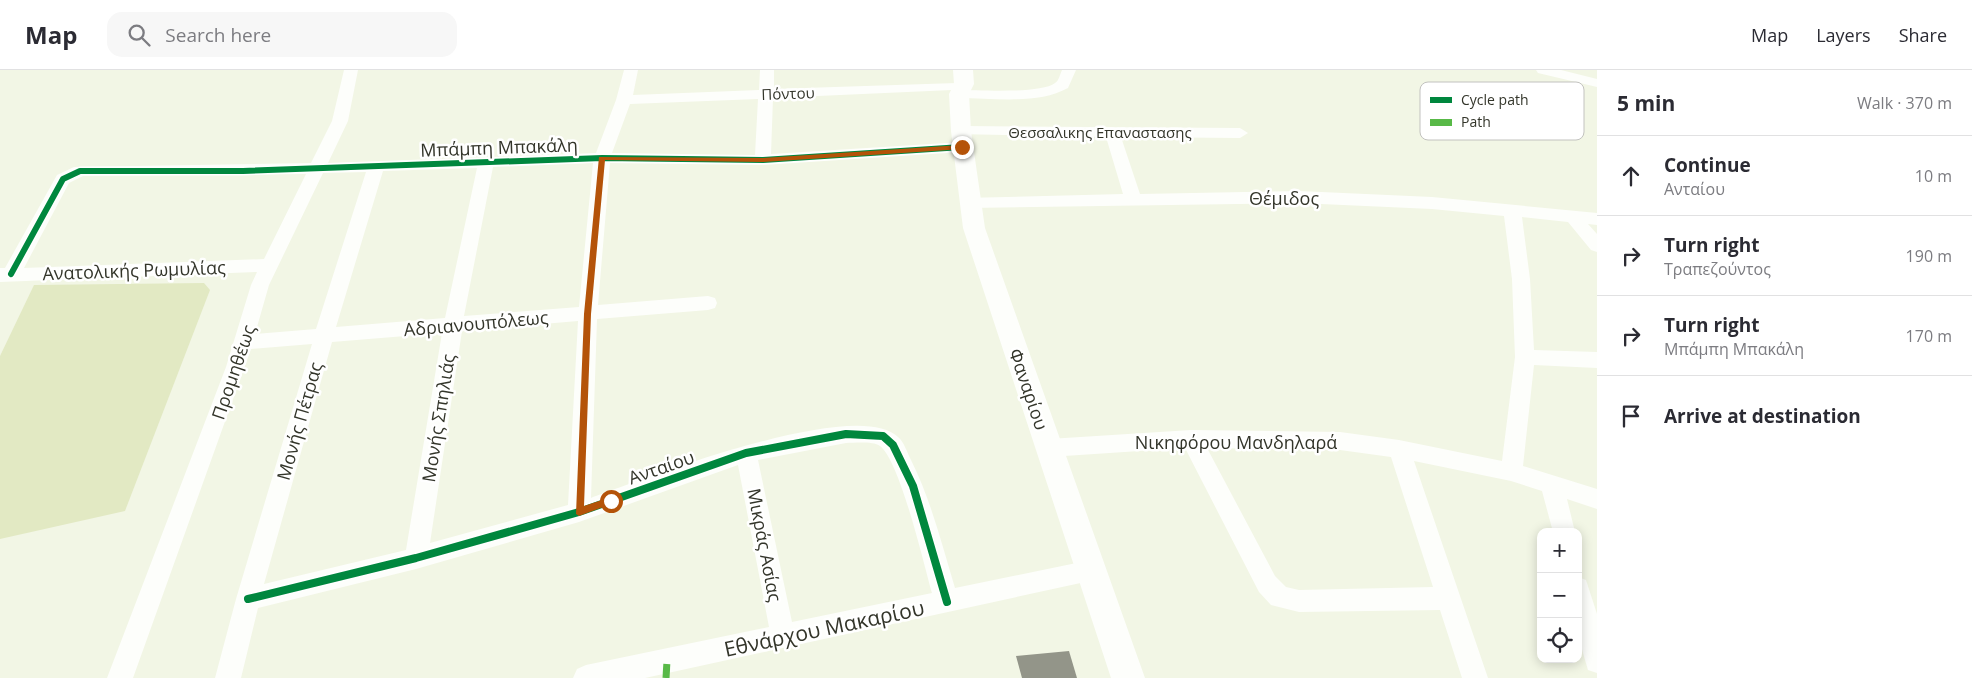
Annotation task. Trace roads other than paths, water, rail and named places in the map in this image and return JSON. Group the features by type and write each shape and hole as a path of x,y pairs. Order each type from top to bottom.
{"main road":[{"name":"Φαναρίου","path":"956,80 961,139 974,228 1128,678"}],"street":[{"name":"Προμηθέως","path":"120,678 244,342 268,265 317,169 343,112 351,70"},
{"path":"579,512 588,314 602,158 624,100 631,70"},
{"path":"763,160 767,70"},
{"name":"Πόντου","path":"624,100 766,94 956,80 1042,93 1063,85 1069,70"},
{"path":"1543,70 1597,83"},
{"path":"1112,132 1133,199"},
{"name":"Θεσσαλικης Επαναστασης","path":"961,139 1112,132 1240,133"},
{"name":"Μπάμπη Μπακάλη","path":"6,275 63,179 67,175 88,170 317,169 602,158 763,160 961,139"},
{"name":"Μονής Σπηλιάς","path":"416,558 453,325 486,161"},
{"name":"Μονής Πέτρας","path":"228,678 248,598 324,335 376,166"},
{"name":"Θέμιδος","path":"969,202 1299,197 1432,202 1597,219"},
{"path":"1511,472 1525,357 1522,280 1512,210"},
{"path":"1573,216 1597,246"},
{"name":"Ανατολικής Ρωμυλίας","path":"6,275 268,265"},
{"name":"Αδριανουπόλεως","path":"244,342 708,303"},
{"path":"1525,357 1595,363"},
{"name":"Ανταίου","path":"248,598 416,558 579,512 746,453 846,434 883,436 894,445 908,473 947,602"},
{"path":"1191,439 1263,578 1280,597 1300,600 1447,598"},
{"name":"Νικηφόρου Μανδηλαρά","path":"1049,448 1191,439 1340,441 1399,449 1511,472 1552,486 1597,498"},
{"path":"1399,449 1475,678"},
{"name":"Μικράς Ασίας","path":"746,453 784,637"},
{"path":"1552,486 1563,528"},
{"name":"Εθνάρχου Μακαρίου","path":"586,678 666,669 784,637 1092,571"},
{"path":"1582,603 1597,661"}]}
